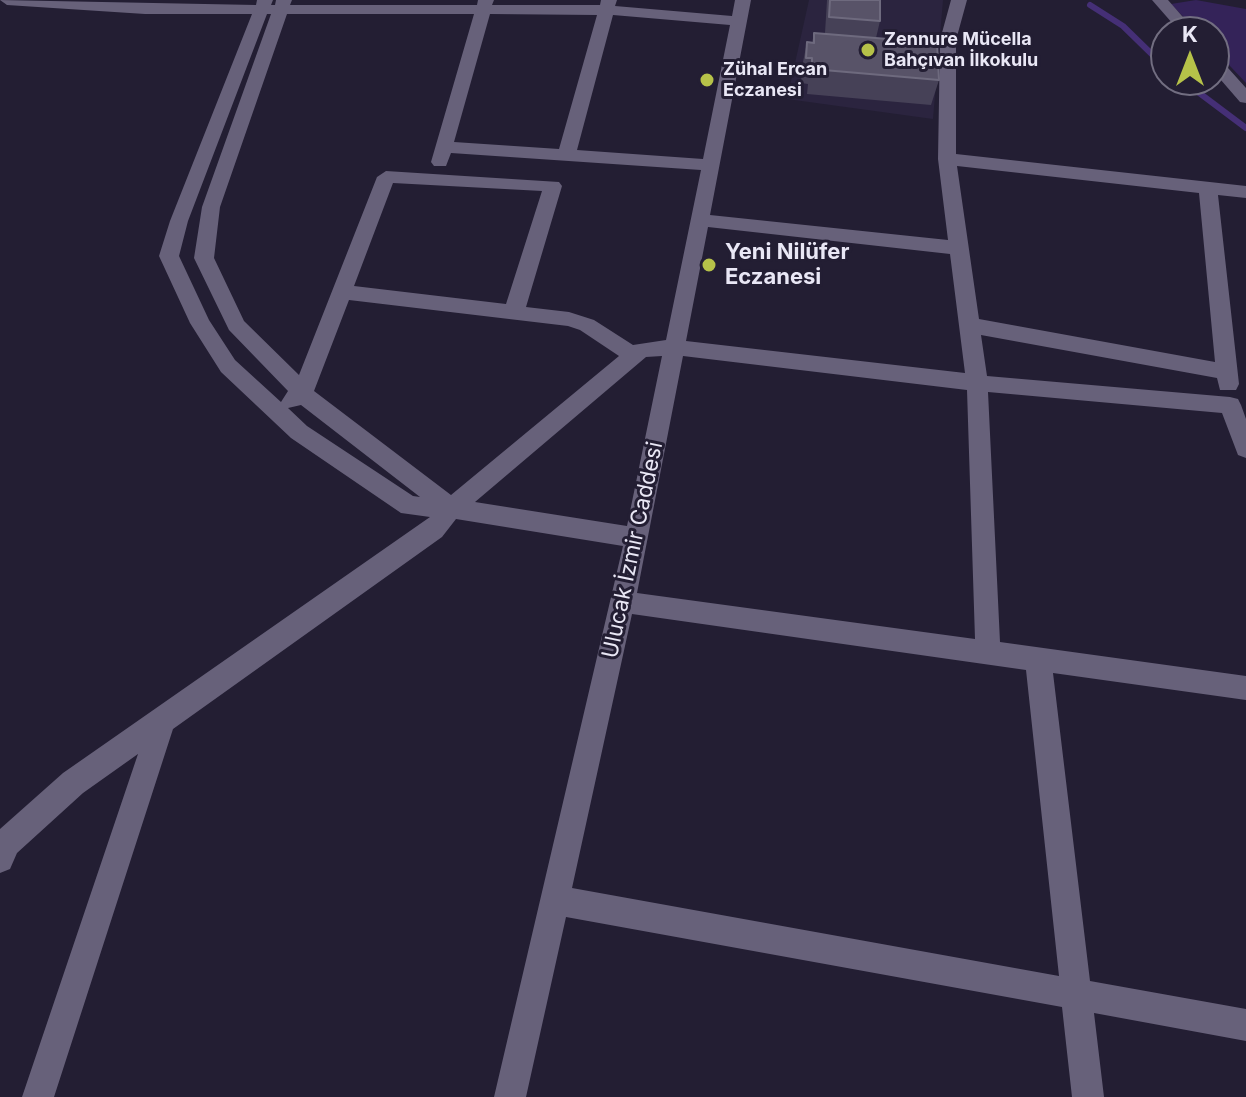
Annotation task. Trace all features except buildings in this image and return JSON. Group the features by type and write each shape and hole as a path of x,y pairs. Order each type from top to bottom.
{"street":[{"path":"7,0 145,9 608,5 741,10"},
{"path":"959,0 948,40 947,159 977,383 988,652"},
{"path":"1160,0 1174,16"},
{"path":"567,153 608,5"},
{"path":"273,6 211,207 204,258 236,325 303,392 451,508"},
{"path":"273,6 179,221 169,256 200,323 228,366 299,432 409,506 451,508 637,538"},
{"path":"434,179 485,6"},
{"name":"Ulucak İzmir Caddesi","path":"510,1097 637,538 741,10"},
{"path":"1230,80 1246,98"},
{"path":"444,147 710,165"},
{"path":"947,159 1246,192"},
{"path":"277,411 303,392 386,177 553,186 514,312"},
{"path":"1208,187 1230,405 1246,449"},
{"path":"700,220 959,248"},
{"path":"342,292 569,319 587,325 634,356"},
{"path":"969,325 1227,372"},
{"path":"0,859 6,843 73,783 434,530 451,508 641,350 675,347 977,383 1230,405"},
{"path":"623,602 1246,688"},
{"path":"1038,659 1088,1097"},
{"path":"38,1097 162,721"},
{"path":"555,900 1246,1025"}],"shaded area":[{"name":"Zennure Mücella Bahçıvan İlkokulu","path":"809,0 943,0 933,119 787,99"},
{"path":"1196,0 1246,9 1246,83 1230,66 1230,16 1183,16 1171,4"}],"waterway":[{"path":"1090,5 1123,26 1150,52"},
{"path":"1203,96 1246,128"}],"place":[{"name":"Zennure Mücella Bahçıvan İlkokulu","path":"868,50"},
{"name":"Zühal Ercan Eczanesi","path":"707,80"},
{"name":"Yeni Nilüfer Eczanesi","path":"709,265"}]}
